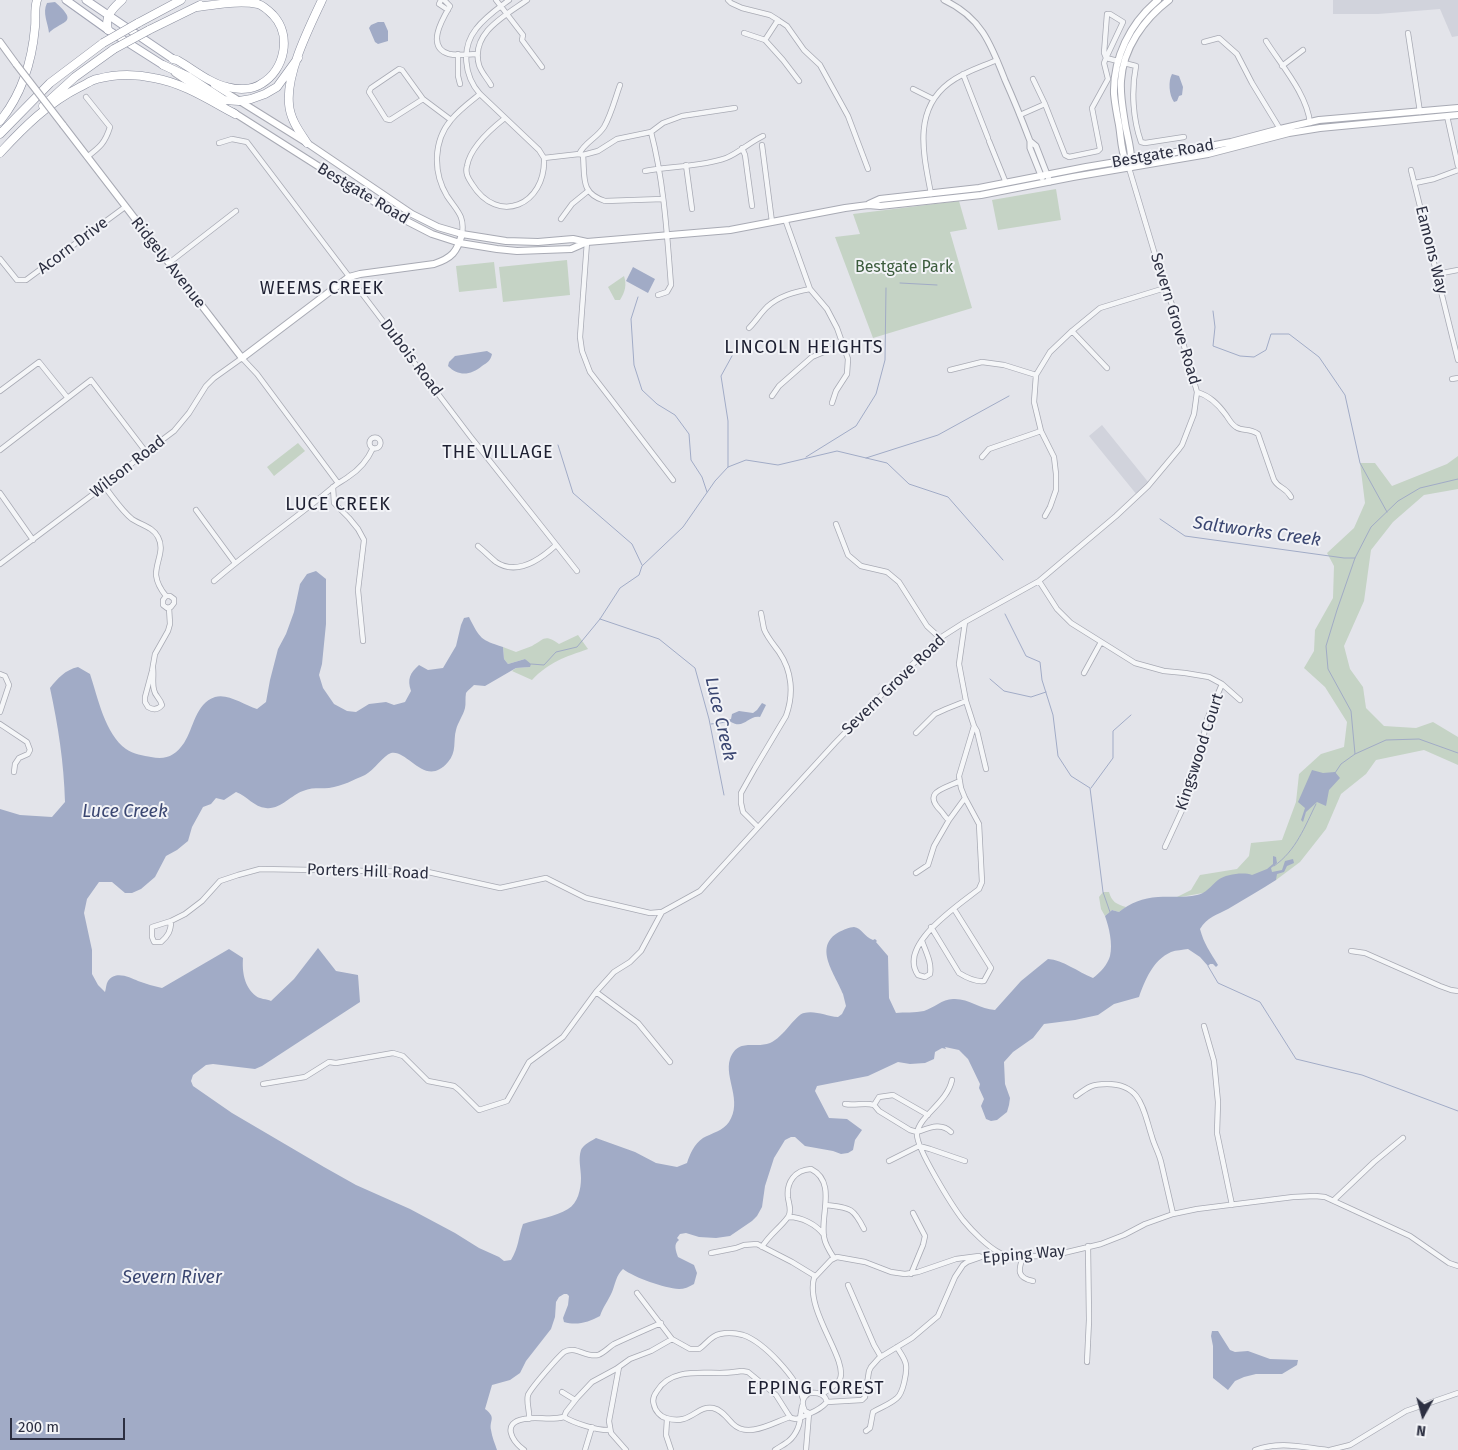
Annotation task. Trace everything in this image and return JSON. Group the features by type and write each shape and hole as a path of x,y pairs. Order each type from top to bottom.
{"highway":[{"path":"29,0 35,26"},
{"path":"0,121 8,111 25,78 35,26 36,0"},
{"path":"108,30 108,16 122,0"},
{"path":"0,134 50,83 103,43 181,0"},
{"path":"0,147 26,120 75,77 114,49 148,30 214,0"},
{"path":"306,143 293,119 289,105 289,86 298,58 322,0"},
{"path":"172,59 177,60 214,82 226,87 236,88 249,88 261,84 271,76 278,66 285,47 284,36 276,18 267,8 246,1 197,7"},
{"path":"163,65 189,78 224,100 239,101 266,94 277,87 298,58"},
{"path":"0,153 35,117 64,95 95,79 113,76 136,75 163,80 203,96 235,114"}],"main road":[{"path":"66,0 108,30 163,65"},
{"path":"86,0 172,59"},
{"path":"1129,168 1121,97 1121,62 1131,31 1141,16 1158,0"},
{"path":"1121,62 1143,25 1153,13 1169,0"},
{"name":"Ridgely Avenue","path":"0,42 242,358"},
{"name":"Bestgate Road","path":"172,59 306,143 412,214 438,227 462,234 506,241 538,242 573,239 587,242 706,233 868,205 880,206 963,198 1128,160 1231,142 1280,128 1310,122 1458,108"},
{"name":"Bestgate Road","path":"163,65 235,114 395,215 432,234 460,243 497,249 536,251 571,249 587,242"},
{"name":"Bestgate Road","path":"868,205 880,199 1129,168 1215,152 1310,129 1458,115"},
{"path":"1328,119 1330,126"},
{"path":"962,190 963,198"},
{"path":"242,358 349,277 434,264 445,260 454,253 460,243 462,234"}],"street":[{"path":"443,0 450,6 437,32 438,44 449,54 477,54"},
{"path":"496,0 523,35 522,40 542,67"},
{"path":"505,118 487,132 466,166 468,177 476,191 483,198 494,204 513,206 525,202 536,190 544,158 539,150 476,89 469,76 466,54 470,38 475,30 508,0"},
{"path":"491,85 479,65 478,45 482,36 497,22 527,0"},
{"path":"728,0 742,8 770,15 787,26 804,50 820,65 848,116 868,169"},
{"path":"944,0 956,6 974,20 988,39 1030,141 1036,146 1046,179"},
{"path":"1033,79 1066,154 1069,156 1098,151 1100,149 1092,108 1108,79 1104,63 1123,22 1110,14 1107,14 1104,53 1106,58"},
{"path":"765,40 778,20"},
{"path":"744,33 765,40 799,81"},
{"path":"1408,33 1420,112"},
{"path":"1204,42 1219,38 1237,54 1252,83 1280,128"},
{"path":"1266,41 1302,95 1309,113 1310,129"},
{"path":"1282,66 1303,50"},
{"path":"458,54 460,84"},
{"path":"1106,58 1136,66 1133,79 1133,95 1140,142 1145,144 1184,137"},
{"path":"931,194 923,145 923,128 933,99 948,83 963,74 998,60"},
{"path":"423,99 390,120 386,118 369,92 371,88 398,69 402,70 423,99 451,120"},
{"path":"963,74 1006,183"},
{"path":"620,86 603,128 583,146 581,155 585,184 588,191 596,198 605,201 663,200"},
{"path":"913,89 933,99"},
{"path":"462,234 463,224 461,215 446,194 438,174 437,156 440,141 446,127 451,120 480,94"},
{"path":"86,97 110,128 101,146 87,157"},
{"path":"1020,115 1045,104"},
{"path":"544,158 581,155 598,151 617,139 651,132 663,123 682,116 735,108"},
{"path":"1415,183 1434,178 1458,168 1447,116"},
{"path":"651,132 659,168 668,236 671,285 667,292 658,295"},
{"path":"645,171 716,161 728,157 763,136"},
{"name":"Dubois Road","path":"219,143 232,139 247,142 577,571"},
{"path":"762,145 772,222"},
{"path":"742,148 745,155 752,206"},
{"path":"686,165 692,209"},
{"name":"Severn Grove Road","path":"662,912 700,891 835,743 940,638 1039,581 1116,516 1148,486 1182,445 1194,414 1197,392 1173,307 1165,288 1129,168"},
{"name":"Eamons Way","path":"1411,170 1456,343 1458,360"},
{"path":"561,219 572,204 588,191"},
{"name":"Acorn Drive","path":"0,259 17,280 26,280 125,206"},
{"path":"169,263 236,211"},
{"path":"785,219 810,288 827,309 837,328 848,359 847,374 836,391 832,403"},
{"path":"587,242 580,337 582,351 590,372 673,480"},
{"path":"1437,274 1458,270"},
{"path":"748,328 756,321 765,308 776,299 810,288"},
{"path":"1045,516 1056,490 1056,474 1054,457 1041,431 1034,402 1036,375 1050,352 1100,308 1165,288"},
{"path":"1072,331 1108,368"},
{"path":"772,396 779,386 812,357 843,344"},
{"name":"Wilson Road","path":"0,564 174,431 189,413 206,386 242,358"},
{"name":"Ridgely Avenue","path":"242,358 257,374 338,483"},
{"path":"0,391 39,362 67,397"},
{"path":"950,370 982,362 1004,365 1036,375"},
{"path":"1452,379 1458,378"},
{"path":"0,450 91,380 146,452"},
{"path":"1197,392 1212,400 1233,426 1238,429 1252,429 1258,434 1276,484 1287,490 1291,497"},
{"path":"982,457 989,449 1041,431"},
{"path":"214,581 235,562 360,468 373,448"},
{"path":"104,486 124,512 133,520 151,529 157,536 161,545 161,553 156,577 160,588 166,596 174,599 173,606 169,608"},
{"path":"333,487 334,503"},
{"path":"0,493 33,540"},
{"path":"324,496 349,518 364,540 358,590 363,641"},
{"path":"196,510 235,562"},
{"path":"836,524 848,556 861,566 887,572 899,582 926,626 940,638"},
{"path":"478,546 497,563 517,567 536,561 556,545"},
{"path":"1039,581 1057,609 1071,624 1135,664 1164,671 1209,677 1222,684 1240,700"},
{"path":"166,596 162,602 169,608"},
{"path":"153,668 155,695 160,698 162,704 157,709 148,707 145,702 155,654 170,624 169,608"},
{"path":"758,827 744,812 741,794 786,716 791,689 789,671 781,654 765,630 761,613"},
{"path":"965,622 959,664 966,701 977,732 986,770"},
{"path":"1084,673 1101,642"},
{"path":"0,674 5,676 9,685 0,712"},
{"name":"Kingswood Court","path":"1165,847 1189,795 1201,753 1206,722 1222,684"},
{"path":"916,733 935,714 966,701"},
{"path":"0,724 27,742 30,750 28,754 18,758 14,772"},
{"path":"922,942 929,958 931,970 930,974 925,976 918,975 914,970 913,963 916,951 931,928 979,889 982,882 979,824 965,798 959,776 974,726"},
{"path":"948,820 936,808 932,798 934,794 960,781"},
{"path":"916,873 928,865 934,846 948,820 965,798"},
{"name":"Porters Hill Road","path":"171,921 171,928 166,938 160,942 154,942 152,928 185,914 202,901 220,881 260,869 428,872 500,888 543,877 586,898 650,912 662,912"},
{"path":"931,928 959,973 966,978 979,982 984,981 991,968 954,909"},
{"path":"263,1084 305,1078 329,1062 393,1053 403,1056 428,1081 454,1086 479,1110 507,1101 529,1062 563,1037 596,992 614,972 630,962 641,951 662,912"},
{"path":"1351,951 1366,953 1440,986 1458,991"},
{"path":"596,992 638,1023 670,1062"},
{"path":"1204,1026 1214,1062 1218,1101 1217,1132 1232,1205"},
{"path":"952,1080 945,1096 921,1124 917,1132 919,1146 948,1198 964,1221 1002,1254"},
{"path":"1076,1096 1095,1084 1116,1084 1128,1087 1138,1098 1145,1111 1152,1138 1161,1160 1173,1214"},
{"path":"874,1104 879,1098 893,1095 928,1115"},
{"path":"845,1104 874,1104"},
{"path":"874,1104 878,1112 910,1130 917,1132 940,1126 951,1132"},
{"path":"1334,1200 1374,1162 1403,1138"},
{"path":"889,1161 919,1146 965,1161"},
{"path":"762,1246 789,1217 788,1194 790,1184 796,1174 800,1170 814,1169 824,1180 826,1206 824,1234 834,1258"},
{"name":"Epping Way","path":"827,1402 862,1400 865,1397 871,1367 881,1357 912,1338 938,1316 955,1277 964,1265 987,1255 1002,1254 1023,1257 1055,1255 1101,1244 1124,1236 1139,1226 1173,1214 1293,1197 1325,1197 1410,1236 1449,1263 1458,1266"},
{"path":"826,1206 851,1210 857,1215 864,1229"},
{"path":"911,1274 925,1236 913,1213"},
{"path":"789,1217 800,1219 813,1225 824,1234"},
{"path":"711,1253 752,1244 762,1246 815,1276"},
{"path":"1087,1362 1089,1320 1088,1246"},
{"path":"822,1394 837,1382 840,1372 832,1346 815,1305 813,1283 815,1276 834,1258 840,1257 860,1261 900,1274 911,1274 956,1259 987,1255"},
{"path":"1023,1257 1019,1268 1020,1275 1026,1280 1033,1281"},
{"path":"848,1286 881,1357"},
{"path":"637,1293 672,1339 695,1350 720,1334 736,1333 746,1336 761,1346 799,1387 809,1393"},
{"path":"529,1418 529,1393 564,1352 572,1350 598,1355 612,1345 661,1323"},
{"path":"564,1417 575,1400 592,1382 630,1359 651,1351 672,1339"},
{"path":"866,1431 870,1428 873,1412 897,1398 902,1390 906,1364 897,1347"},
{"path":"618,1367 609,1412 610,1430 624,1449"},
{"path":"790,1417 759,1429 742,1429 736,1427 724,1414 714,1408 704,1409 682,1420 662,1416 657,1411 653,1402 655,1394 666,1381 675,1376 742,1371 750,1373 776,1395 790,1417 796,1419 809,1413 815,1413 827,1402 822,1394 816,1392 809,1393 803,1399"},
{"path":"775,1450 793,1436 799,1424 803,1399 799,1387"},
{"path":"562,1392 575,1400"},
{"path":"1255,1450 1282,1444 1328,1450 1350,1445 1406,1411 1458,1393"},
{"path":"802,1405 809,1413"},
{"path":"806,1450 809,1413"},
{"path":"524,1450 514,1442 511,1430 518,1421 529,1418 552,1419 564,1417 592,1427 610,1430"},
{"path":"667,1418 666,1435 671,1450"},
{"path":"585,1450 592,1427"}],"shaded area":[{"path":"1333,0 1458,0 1458,36 1452,37 1440,9 1378,14 1333,14"},
{"path":"1102,425 1149,483 1137,495 1089,436"}],"green space":[{"path":"1056,189 1061,220 998,230 992,200"},
{"name":"Bestgate Park","path":"959,201 967,229 950,232 972,308 873,338 835,237 860,234 853,214"},
{"path":"567,260 570,295 503,302 499,267"},
{"path":"494,262 497,288 459,292 456,266"},
{"path":"624,276 624,291 620,300 615,300 608,287"},
{"path":"298,443 305,451 274,476 267,467"},
{"path":"1458,456 1458,489 1424,495 1393,522 1371,550 1364,601 1344,646 1350,669 1363,687 1366,708 1384,726 1416,728 1433,722 1458,737 1458,765 1424,750 1376,760 1366,774 1341,794 1326,829 1300,862 1276,880 1175,898 1191,890 1200,875 1237,869 1249,856 1251,843 1282,840 1296,802 1299,774 1321,754 1344,747 1347,722 1325,687 1304,668 1314,651 1315,630 1333,598 1334,566 1327,553 1354,528 1365,503 1360,463 1375,463 1392,486 1447,464"},
{"path":"578,635 588,649 551,664 532,680 512,671 516,668 530,667 525,659 508,664 504,659 503,647 516,652 547,638 559,644"},
{"path":"1103,892 1109,892 1115,902 1126,907 1119,912 1112,910 1105,916 1101,909 1099,897"}],"water":[{"path":"55,2 68,18 49,33 45,14 46,7 47,3"},
{"path":"378,22 384,22 388,31 388,41 378,44 375,42 369,28"},
{"path":"1172,74 1179,76 1183,87 1182,95 1174,102 1170,88"},
{"path":"633,267 655,279 648,293 626,281"},
{"path":"487,351 492,354 490,360 469,373 456,372 448,366 455,356"},
{"name":"Severn River","path":"316,571 326,579 326,624 319,675 323,688 334,704 347,711 356,712 369,704 386,702 394,705 405,702 411,691 410,676 419,665 428,670 443,668 456,646 464,618 469,617 482,638 503,647 504,659 508,664 525,659 531,664 530,667 516,668 485,686 474,685 466,693 465,708 456,730 453,754 440,769 424,770 397,753 391,753 365,775 348,783 334,787 306,790 276,807 266,808 254,804 236,792 224,800 216,798 211,804 203,807 192,827 188,841 166,856 155,877 141,889 132,893 125,893 112,882 99,882 87,899 84,913 92,950 92,974 98,985 105,992 108,981 119,975 162,988 229,949 243,958 246,983 252,992 257,997 271,1001 294,979 318,948 336,971 358,975 360,1002 262,1066 255,1069 213,1064 206,1065 193,1075 191,1081 193,1086 232,1113 324,1167 356,1185 410,1209 504,1261 511,1260 514,1255 523,1224 557,1214 568,1209 574,1203 580,1187 580,1153 587,1143 596,1138 635,1152 656,1163 677,1167 687,1163 697,1143 724,1128 733,1114 734,1098 729,1066 733,1052 742,1046 770,1043 804,1013 838,1017 842,1014 846,1006 843,994 828,962 827,953 827,945 831,938 839,932 854,927 857,928 870,939 875,939 888,956 889,998 896,1013 924,1011 945,1000 953,999 964,1000 995,1010 1021,981 1048,959 1065,964 1093,978 1096,976 1106,965 1110,956 1110,936 1105,916 1112,910 1119,912 1147,898 1200,894 1226,876 1252,875 1267,869 1273,864 1273,856 1276,857 1277,863 1271,868 1272,872 1282,870 1285,861 1293,859 1294,863 1287,866 1284,872 1277,874 1276,880 1212,917 1200,929 1218,965 1216,967 1213,964 1208,966 1200,957 1188,949 1173,951 1155,965 1147,977 1139,997 1114,1004 1098,1015 1044,1024 1033,1038 1013,1052 1004,1062 1005,1084 1010,1098 1007,1112 997,1120 991,1121 986,1119 981,1106 984,1099 979,1088 980,1084 968,1059 959,1050 945,1047 946,1049 942,1048 935,1052 934,1059 925,1063 910,1064 898,1062 868,1076 817,1086 815,1091 829,1118 847,1119 862,1130 855,1140 853,1150 841,1154 805,1146 795,1137 785,1140 774,1158 765,1186 762,1207 752,1221 730,1236 716,1238 699,1237 686,1233 680,1234 677,1238 679,1240 675,1248 678,1257 694,1265 697,1273 694,1284 690,1286 679,1289 666,1287 642,1279 623,1269 617,1277 600,1316 587,1322 578,1323 564,1322 563,1318 569,1296 564,1294 559,1297 556,1302 555,1317 551,1329 526,1361 520,1373 510,1380 492,1385 485,1409 492,1417 491,1430 497,1450 0,1450 0,809 20,815 52,817 65,802 60,744 50,688 62,675 73,668 78,667 90,674 107,725 119,742 129,751 142,755 161,758 174,754 184,743 203,705 215,697 231,698 257,709 266,702 278,649 294,612 300,584 307,574"},
{"path":"762,703 766,705 760,717 752,718 739,724 727,723 727,720 731,719 732,714 739,711 753,713"},
{"path":"1312,770 1323,773 1335,772 1340,778 1329,790 1326,806 1317,802 1306,812 1303,822 1301,820 1305,808 1298,802"},
{"path":"1212,1331 1218,1331 1230,1350 1235,1352 1248,1351 1270,1359 1298,1360 1297,1365 1282,1374 1256,1374 1244,1377 1235,1381 1228,1390 1213,1378"}],"waterway":[{"path":"900,283 937,285"},
{"name":"Luce Creek","path":"806,457 856,426 876,394 885,360 886,288"},
{"name":"Luce Creek","path":"638,297 631,319 634,365 642,390 657,404 675,415 689,434 691,460 702,477 707,492"},
{"name":"Saltworks Creek","path":"1213,311 1215,327 1213,346 1240,356 1254,357 1266,350 1271,334 1289,334 1319,357 1345,395 1360,463 1387,512"},
{"path":"728,467 728,421 721,376 732,356"},
{"path":"866,458 938,435 1009,396"},
{"path":"558,445 573,493 632,544 642,565"},
{"name":"Luce Creek","path":"531,664 544,665 556,652 577,647 600,619 620,588 639,575 642,566 683,527 715,481 728,467 746,460 778,465 837,451 887,463 909,484 948,497 1003,560"},
{"name":"Saltworks Creek","path":"1335,773 1341,764 1355,754 1351,711 1328,669 1326,646 1355,558 1371,527 1398,501 1420,488 1458,479"},
{"name":"Saltworks Creek","path":"1160,519 1185,536 1355,558"},
{"name":"Saltworks Creek","path":"1005,614 1026,656 1040,662 1042,680 1053,715 1058,756 1071,776 1090,788 1103,892 1110,912"},
{"name":"Luce Creek","path":"600,619 659,639 695,668 709,719 724,795"},
{"path":"990,679 1004,691 1031,697 1046,692"},
{"path":"1091,788 1113,758 1113,731 1131,715"},
{"path":"711,724 727,722"},
{"path":"1355,754 1386,740 1419,739 1458,753"},
{"name":"Saltworks Creek","path":"1274,866 1294,846 1316,804"},
{"path":"1208,966 1218,983 1260,1002 1296,1059 1362,1075 1458,1111"}],"district":[{"name":"WEEMS CREEK","path":"322,289"},
{"name":"LINCOLN HEIGHTS","path":"804,348"},
{"name":"THE VILLAGE","path":"498,453"},
{"name":"LUCE CREEK","path":"338,505"},
{"name":"EPPING FOREST","path":"816,1389"}]}
